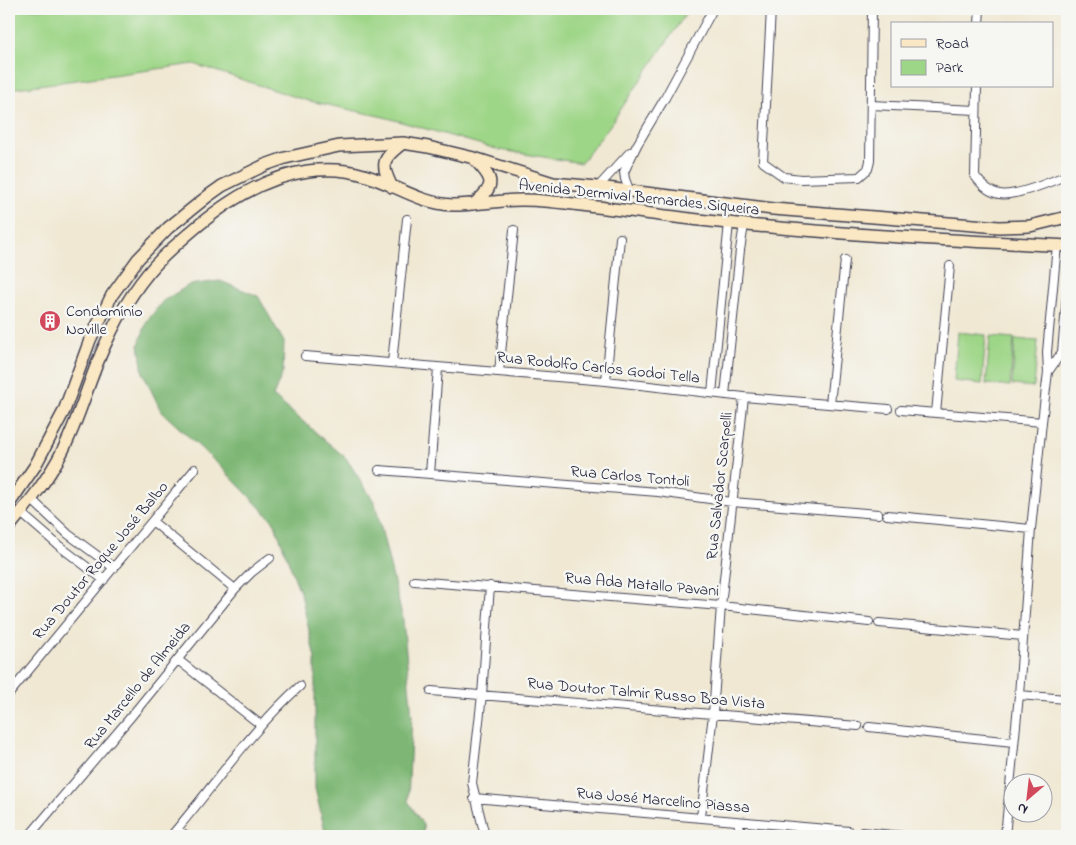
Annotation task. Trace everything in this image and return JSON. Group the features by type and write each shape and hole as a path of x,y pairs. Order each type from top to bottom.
{"main road":[{"name":"Avenida Dermival Bernardes Siqueira","path":"9,504 35,466 64,411 90,340 112,295 138,259 168,228 222,186 265,165 285,158 339,146 403,143 474,158 552,183 598,187 773,210 999,227 1030,226 1067,217"},
{"path":"392,187 384,170 384,161 388,154 403,143"},
{"path":"474,158 488,173 490,181 485,194 474,204"},
{"name":"Avenida Dermival Bernardes Siqueira","path":"9,527 53,469 64,448 105,345 123,310 142,281 160,260 218,209 260,186 299,173 333,171 363,175 418,197 450,205 522,200 744,225 977,242 1062,246"}],"street":[{"path":"630,192 624,172 637,145 665,98 713,9"},
{"path":"771,9 762,162 784,177 801,178 859,177 868,169 872,105 872,9"},
{"path":"979,22 980,9"},
{"path":"977,88 975,176 983,187 1000,195 1042,186 1067,175"},
{"path":"872,105 976,110"},
{"path":"598,187 637,145"},
{"path":"392,363 407,218"},
{"path":"712,393 728,223"},
{"path":"725,395 744,225"},
{"path":"499,372 514,230"},
{"path":"606,381 620,238"},
{"path":"1005,836 1019,695 1031,529 1048,372 1047,352 1062,246"},
{"path":"830,404 845,260"},
{"path":"936,413 950,266"},
{"path":"1048,372 1064,352 1067,296"},
{"path":"1047,352 1064,352"},
{"name":"Rua Rodolfo Carlos Godoi Tella","path":"305,356 606,381 744,397 888,409"},
{"path":"430,474 438,368"},
{"name":"Rua Salvador Scarpelli","path":"701,817 713,714 721,606 744,397"},
{"path":"901,410 1042,422"},
{"name":"Rua Doutor Roque José Balbo","path":"9,694 195,469"},
{"name":"Rua Carlos Tontoli","path":"379,470 658,492 732,502 878,514"},
{"path":"31,499 68,534 114,568"},
{"path":"20,513 104,580"},
{"path":"887,515 1031,529"},
{"path":"152,522 234,589"},
{"name":"Rua Marcello de Almeida","path":"29,836 178,660 234,589 270,558"},
{"name":"Rua Ada Matallo Pavani","path":"414,581 721,606 868,622"},
{"path":"485,836 474,798 472,783 482,694 490,586"},
{"path":"879,623 1023,636"},
{"path":"178,660 261,726"},
{"path":"172,836 261,726 280,704 300,686"},
{"name":"Rua Doutor Talmir Russo Boa Vista","path":"431,690 858,726"},
{"path":"1019,695 1066,699"},
{"path":"869,727 1013,742"},
{"name":"Rua José Marcelino Piassa","path":"474,798 849,831"},
{"path":"738,822 741,836"},
{"path":"177,829 186,836"},
{"path":"862,832 903,836"}],"green space":[{"path":"9,9 689,9 606,131 581,163 500,150 384,117 305,100 194,64 9,89"},
{"path":"220,281 258,296 284,342 283,372 273,396 346,458 375,503 403,620 412,716 408,801 423,825 424,836 326,836 315,788 315,659 302,598 274,522 219,465 161,411 143,373 139,344 147,321 163,301 189,285"},
{"path":"958,332 986,335 982,384 954,381"},
{"path":"990,336 1014,338 1010,386 986,384"},
{"path":"1015,339 1038,341 1034,387 1012,385"}],"place":[{"name":"Condomínio Noville","path":"50,321"}]}
